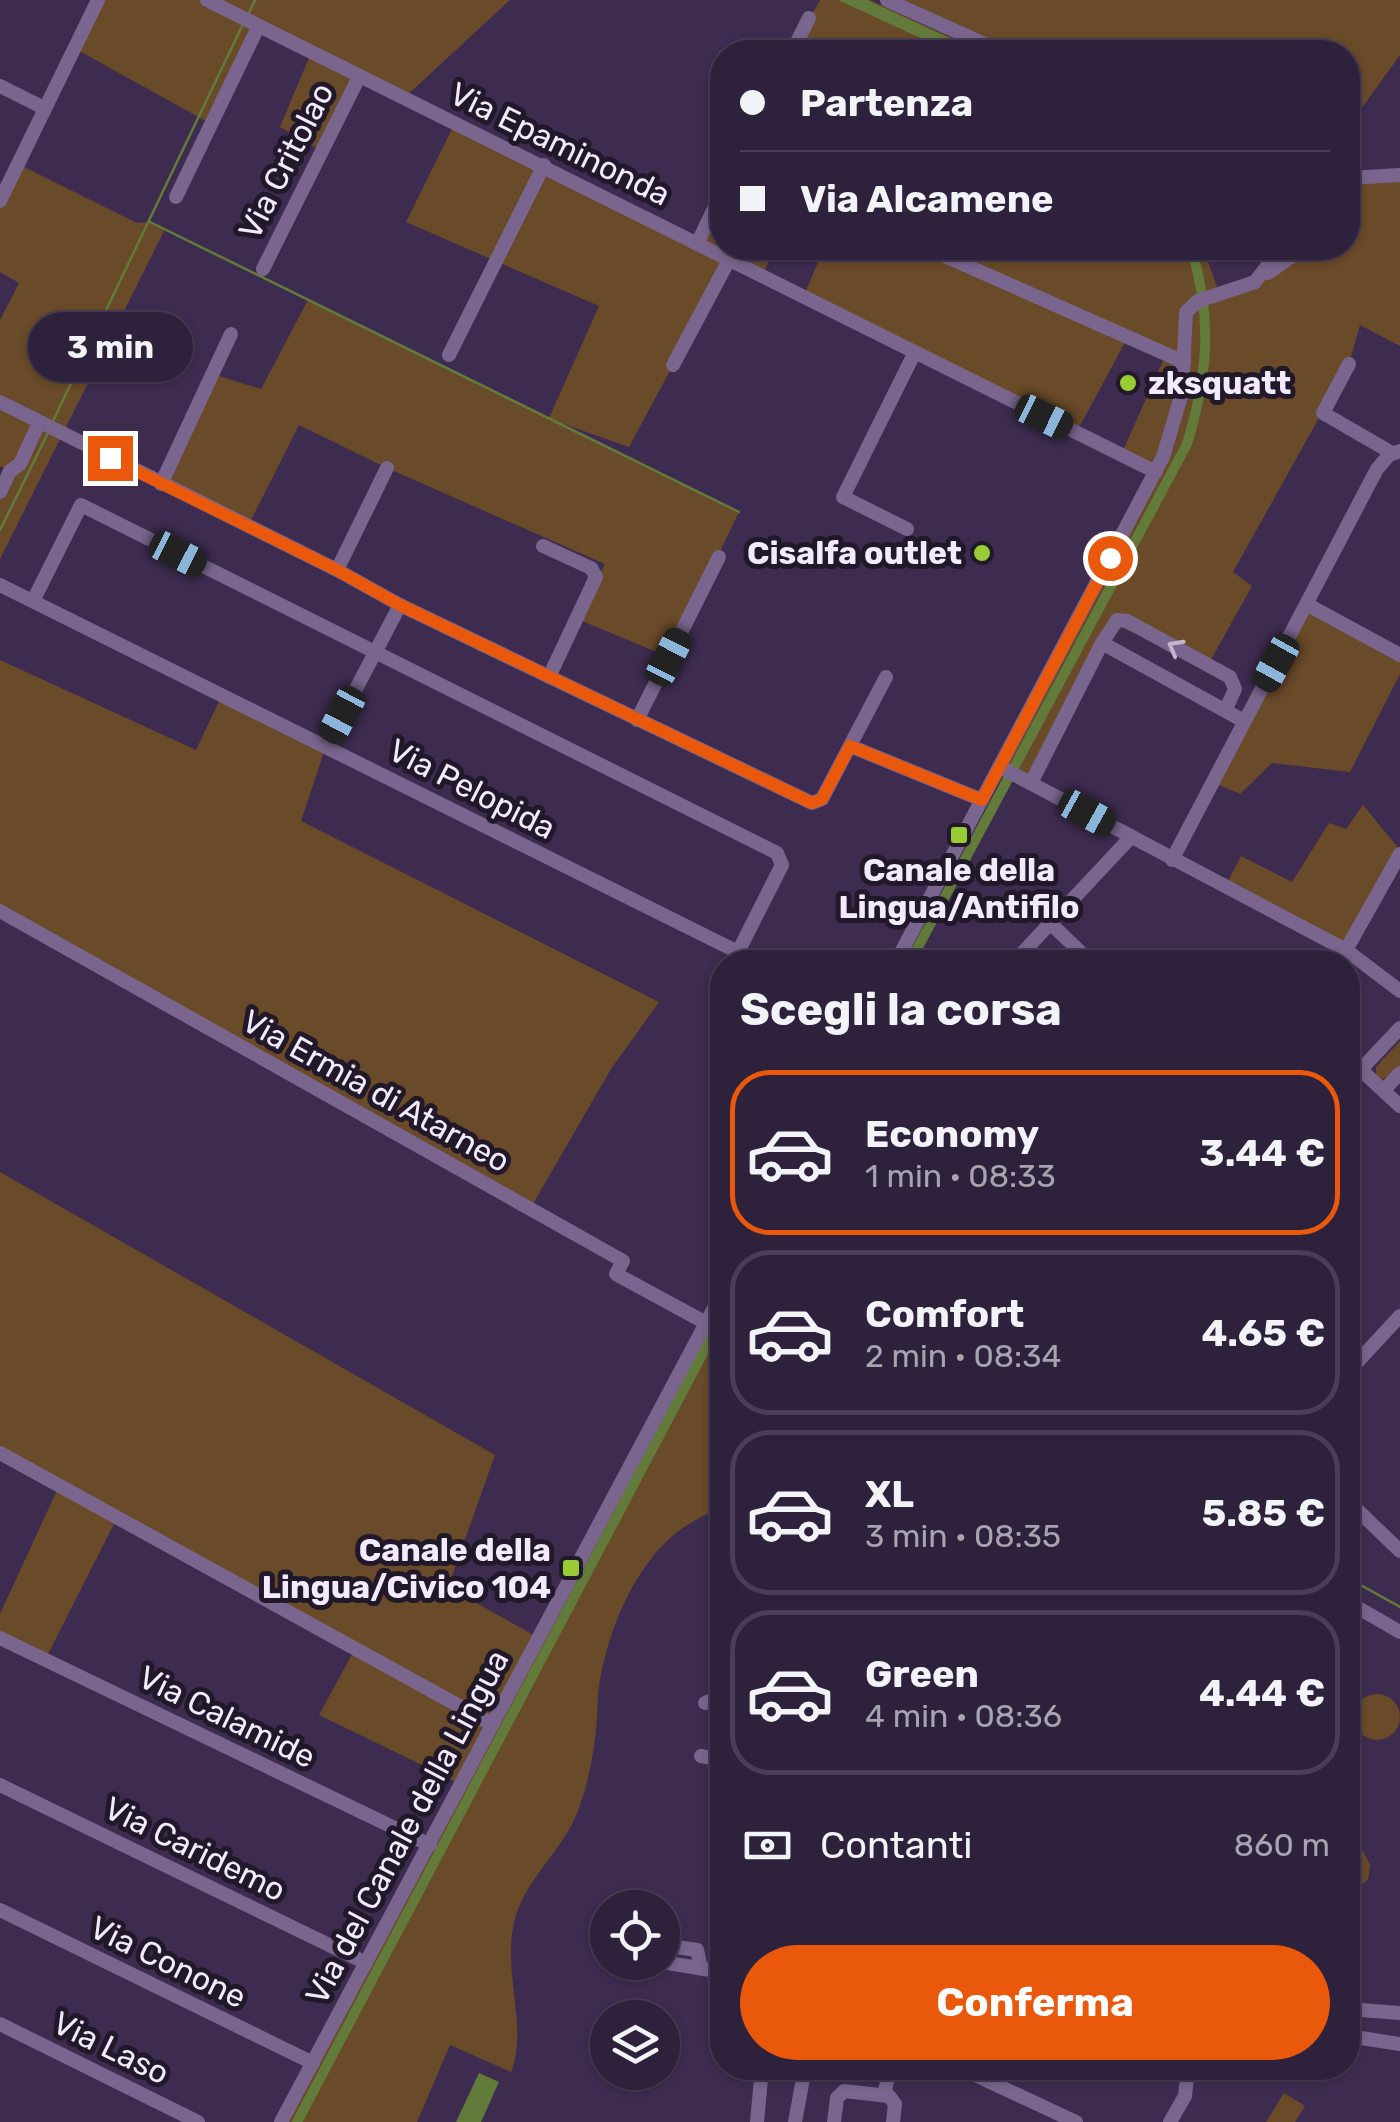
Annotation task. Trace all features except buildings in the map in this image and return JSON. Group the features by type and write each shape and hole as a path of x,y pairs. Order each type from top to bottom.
{"street":[{"path":"0,201 98,0"},
{"name":"Via Epaminonda","path":"207,0 710,250"},
{"path":"887,0 975,40"},
{"path":"798,40 809,18"},
{"path":"176,197 258,27"},
{"name":"Via Critolao","path":"263,269 359,77"},
{"path":"0,86 44,108"},
{"path":"449,354 544,165"},
{"path":"1360,178 1400,176"},
{"path":"697,244 710,217"},
{"path":"672,364 729,260"},
{"name":"Via Epaminonda","path":"729,260 1156,472"},
{"path":"955,260 1184,362"},
{"path":"1255,282 1272,260"},
{"path":"902,950 1156,472 1177,418 1184,362 1184,319 1190,306 1255,282 1286,260"},
{"path":"161,484 231,334"},
{"path":"907,530 843,497 914,354"},
{"path":"1172,860 1377,469 1396,452 1323,412 1349,364"},
{"path":"0,402 400,605 810,802 822,799 886,677"},
{"path":"0,492 5,468 20,464 38,423"},
{"path":"337,570 386,468"},
{"path":"33,601 80,505 777,853 782,865 739,950"},
{"path":"543,546 591,568 596,577 549,677"},
{"path":"638,720 720,556"},
{"name":"Via Pelopida","path":"0,585 734,950"},
{"path":"326,746 400,605"},
{"path":"1308,605 1400,656"},
{"path":"1026,780 1117,620 1133,624 1231,678 1235,689 1226,709"},
{"path":"1102,643 1244,721"},
{"path":"850,746 982,800"},
{"path":"1002,768 1346,950 1400,854"},
{"path":"1025,950 1131,837"},
{"name":"Via Ermia di Atarneo","path":"0,910 623,1261 616,1274 706,1323"},
{"path":"1050,924 1077,950"},
{"path":"1360,961 1400,991"},
{"path":"1400,1028 1360,1070 1400,1106"},
{"path":"1384,1090 1400,1073"},
{"name":"Via del Canale della Lingua","path":"283,2121 710,1315"},
{"path":"1360,1359 1400,1316"},
{"path":"0,1453 492,1724"},
{"path":"1360,1513 1400,1551"},
{"path":"1360,1609 1400,1632"},
{"name":"Via Calamide","path":"0,1638 430,1845"},
{"path":"706,1703 710,1701"},
{"path":"701,1756 710,1758"},
{"name":"Via Caridemo","path":"0,1785 366,1963"},
{"name":"Via Conone","path":"0,1910 313,2063"},
{"path":"680,1948 697,1950 701,1968"},
{"path":"680,1965 710,1970"},
{"path":"1360,2010 1400,2013"},
{"name":"Via Laso","path":"0,2024 198,2122"},
{"path":"1360,2038 1400,2044"},
{"path":"757,2122 761,2080"},
{"path":"795,2122 804,2080"},
{"path":"884,2095 887,2080"},
{"path":"986,2080 1076,2122"},
{"path":"1170,2122 1185,2096 1187,2080"},
{"path":"834,2122 840,2093 884,2095 894,2102 893,2122"}],"shaded area":[{"path":"98,0 510,0 404,98 359,77 322,151 280,127 311,53 259,27 211,124 74,48"},
{"path":"820,0 870,0 957,40 809,40 800,36"},
{"path":"838,0 867,0 954,40 925,40"},
{"path":"888,0 1400,0 1400,55 1360,110 1360,40 976,40"},
{"path":"455,123 696,244 710,216 710,260 769,260 762,277 729,261 629,447 561,423 739,512 669,657 577,619 605,564 299,425 248,526 161,484 212,374 261,389 308,300 549,418 599,306 406,222"},
{"path":"18,164 137,223 150,222 165,229 0,559 0,492 10,471 0,466 0,320 19,283 0,272 0,201"},
{"path":"1400,175 1400,346 1360,325 1349,364 1233,572 1252,586 1208,665 1113,624 1031,783 1000,767 1156,472 1121,455 1166,354 1128,337 1076,433 803,298 819,260 1207,260 1220,295 1255,282 1272,260 1360,260 1360,177"},
{"path":"1308,605 1400,655 1400,674 1350,772 1272,763 1240,794 1212,782"},
{"path":"0,660 196,750 222,695 326,746 301,821 659,1002 611,1069 530,1209 0,911"},
{"path":"1363,805 1400,850 1346,950 1225,887 1241,856 1292,882 1329,823 1346,829"},
{"path":"1400,1041 1400,1067 1382,1080 1376,1076 1376,1067"},
{"path":"0,1172 495,1455 448,1587 539,1638 461,1784 319,1715 355,1649 117,1518 45,1660 0,1638 0,1614 59,1486 0,1453"},
{"path":"710,1327 710,1512 681,1529 661,1547 636,1581 617,1620 600,1680 593,1753 579,1808 525,1895 513,1928 511,1965 517,2038 511,2072 450,2045 417,2122 287,2122"},
{"path":"1368,1696 1386,1696 1398,1708 1398,1726 1386,1738 1368,1738 1360,1732 1360,1702"},
{"path":"1360,1850 1370,1865 1368,1880 1360,1885"},
{"path":"479,2073 499,2082 481,2122 456,2122"},
{"path":"1284,2093 1305,2106 1295,2122 1266,2122"}],"waterway":[{"path":"248,15 255,0"},
{"path":"53,421 244,22"},
{"path":"150,222 739,512"},
{"path":"916,950 1187,444 1200,394 1205,346 1203,298 1194,260"},
{"path":"0,530 48,433"},
{"path":"297,2122 710,1340"},
{"path":"1360,1585 1400,1607"}],"place":[{"name":"zksquatt","path":"1128,383"},
{"name":"Cisalfa outlet","path":"982,553"},
{"name":"Canale della Lingua/Antifilo","path":"959,835"},
{"name":"Canale della Lingua/Civico 104","path":"571,1568"}],"route":[{"path":"110,458 400,605 812,803 822,799 850,746 982,800 1110,558"}]}
